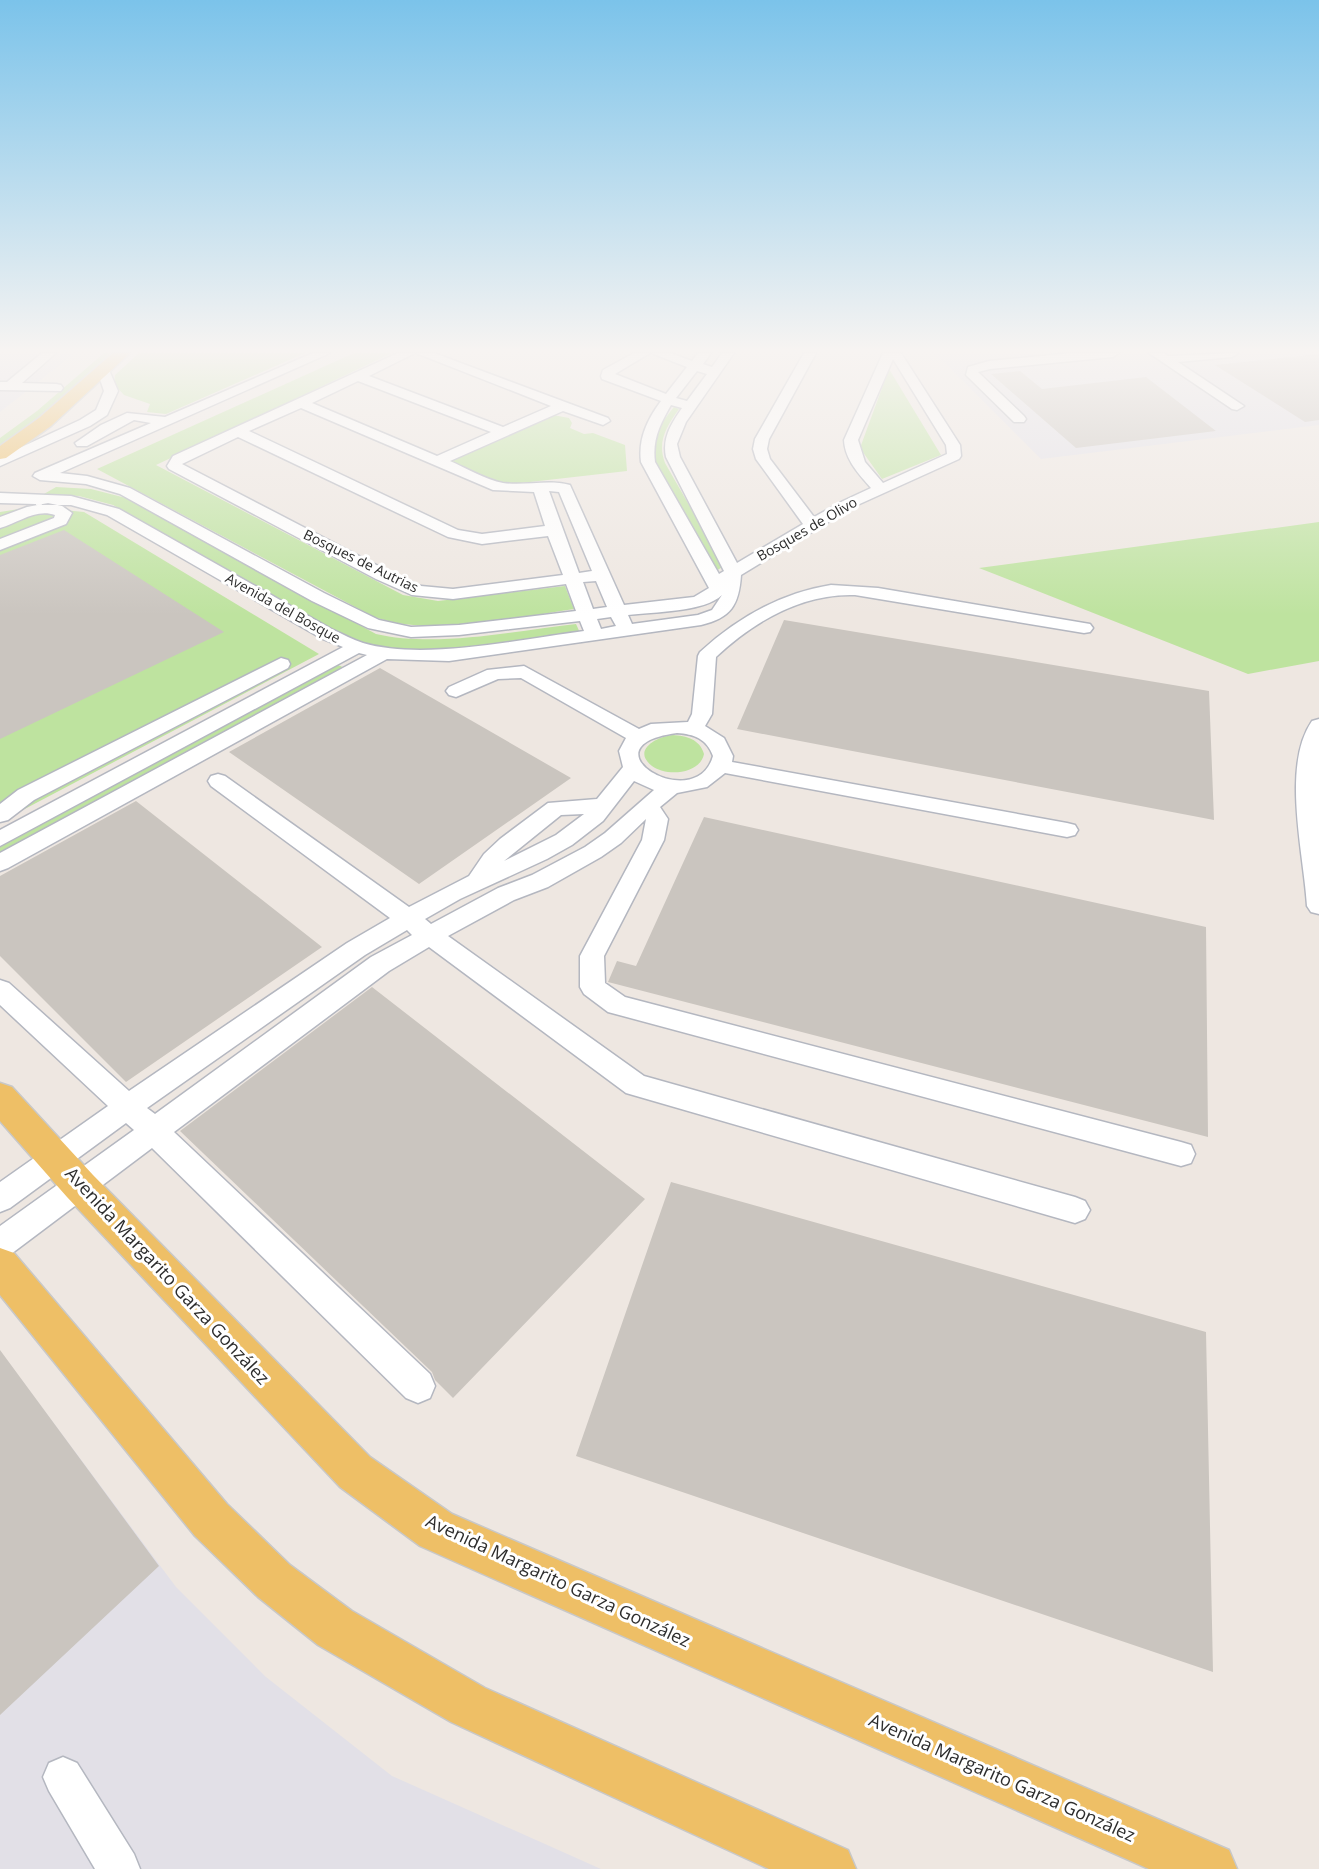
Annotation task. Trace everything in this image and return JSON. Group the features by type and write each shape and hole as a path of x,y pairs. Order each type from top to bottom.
{"main road":[{"path":"0,453 19,440"},
{"name":"Avenida Margarito Garza González","path":"0,1096 67,1171 355,1473 436,1530 1210,1869"},
{"path":"0,1266 211,1520 274,1581 335,1628 468,1705 829,1869"}],"street":[{"path":"0,462 50,440"},
{"path":"35,478 85,440"},
{"path":"0,496 35,478 122,440"},
{"name":"Bosques de Autrias","path":"218,440 178,459 174,464 176,468 382,575 418,591 453,594 600,575"},
{"path":"256,440 454,534 482,539 554,530"},
{"path":"389,440 498,487 524,489 563,486 567,489 600,575 626,632"},
{"path":"438,461 485,440"},
{"path":"647,440 646,455 718,596 731,595 733,572 673,457 671,440"},
{"path":"762,440 760,448 763,459 812,525"},
{"path":"851,440 850,445 854,456 880,489"},
{"name":"Bosques de Olivo","path":"718,596 733,572 812,525 880,489 954,456 955,451 949,440"},
{"name":"Avenida del Bosque","path":"35,478 87,480 125,490 318,597 375,624 397,630 429,633 587,616 718,596"},
{"path":"540,487 595,636"},
{"name":"Avenida del Bosque","path":"0,496 77,500 113,512 327,634 357,647 384,653 449,655 700,620 711,618 718,596"},
{"path":"0,523 18,516 48,516 50,519 43,528 0,545"},
{"path":"694,729 702,714 707,656 725,640 760,618 808,594 831,590 870,592 1084,628"},
{"path":"0,839 357,647"},
{"path":"0,863 384,653"},
{"path":"0,815 26,795 281,664"},
{"path":"456,691 494,674 524,672 639,737"},
{"path":"1319,725 1311,739 1319,906"},
{"path":"658,728 694,729 710,736 720,746 723,756 720,766 706,779 694,784 673,786 647,780 632,769 628,755 629,748 639,737 658,728"},
{"path":"720,766 1066,830"},
{"path":"0,1244 127,1107 356,949 407,918 477,881 564,840 582,828 604,806 632,769"},
{"path":"218,782 636,1085 1075,1210"},
{"path":"0,1199 154,1131 380,964 506,894 540,881 593,852 613,838 648,805 673,786"},
{"path":"0,793 26,795"},
{"path":"648,805 657,819 653,840 592,956 593,987 617,1005 1181,1154"},
{"path":"477,881 492,859 508,844 556,808 604,806"},
{"path":"0,990 154,1131 418,1386"},
{"path":"63,1777 119,1869"}],"shaded area":[{"path":"1022,440 1195,440 1041,459"},
{"path":"0,1351 176,1587 266,1677 392,1776 601,1869 0,1869"}],"green space":[{"path":"161,440 208,440 156,465 403,595 438,601 565,586 574,609 499,621 448,626 398,623 374,617 97,469"},
{"path":"495,440 612,440 625,445 627,471 503,485 445,462"},
{"path":"662,440 665,463 724,566 716,571 656,464 655,441"},
{"path":"863,440 932,440 941,455 882,479 860,448"},
{"path":"56,487 91,489 126,498 376,634 400,638 450,639 576,624 581,635 434,651 404,651 358,644 113,505 79,496 44,494"},
{"path":"32,507 84,512 319,654 0,822 0,512"},
{"path":"1319,522 1319,661 1248,674 979,568"},
{"path":"338,665 347,669 0,855 0,847"},
{"path":"673,735 687,737 702,749 704,754 696,766 682,772 666,772 652,766 646,760 645,749 649,745 660,738"}],"building":[{"path":"1067,440 1140,440 1076,448"},
{"path":"64,530 224,632 0,739 0,555"},
{"path":"784,620 1209,691 1214,820 737,729"},
{"path":"380,668 571,778 419,884 229,752"},
{"path":"136,801 322,947 126,1082 0,956 0,876"},
{"path":"704,817 1206,927 1208,1137 608,982 617,961 636,966"},
{"path":"372,987 645,1199 453,1398 435,1380 432,1372 180,1131"},
{"path":"671,1182 1206,1332 1213,1672 576,1456"},
{"path":"0,1350 159,1566 0,1715"}]}
